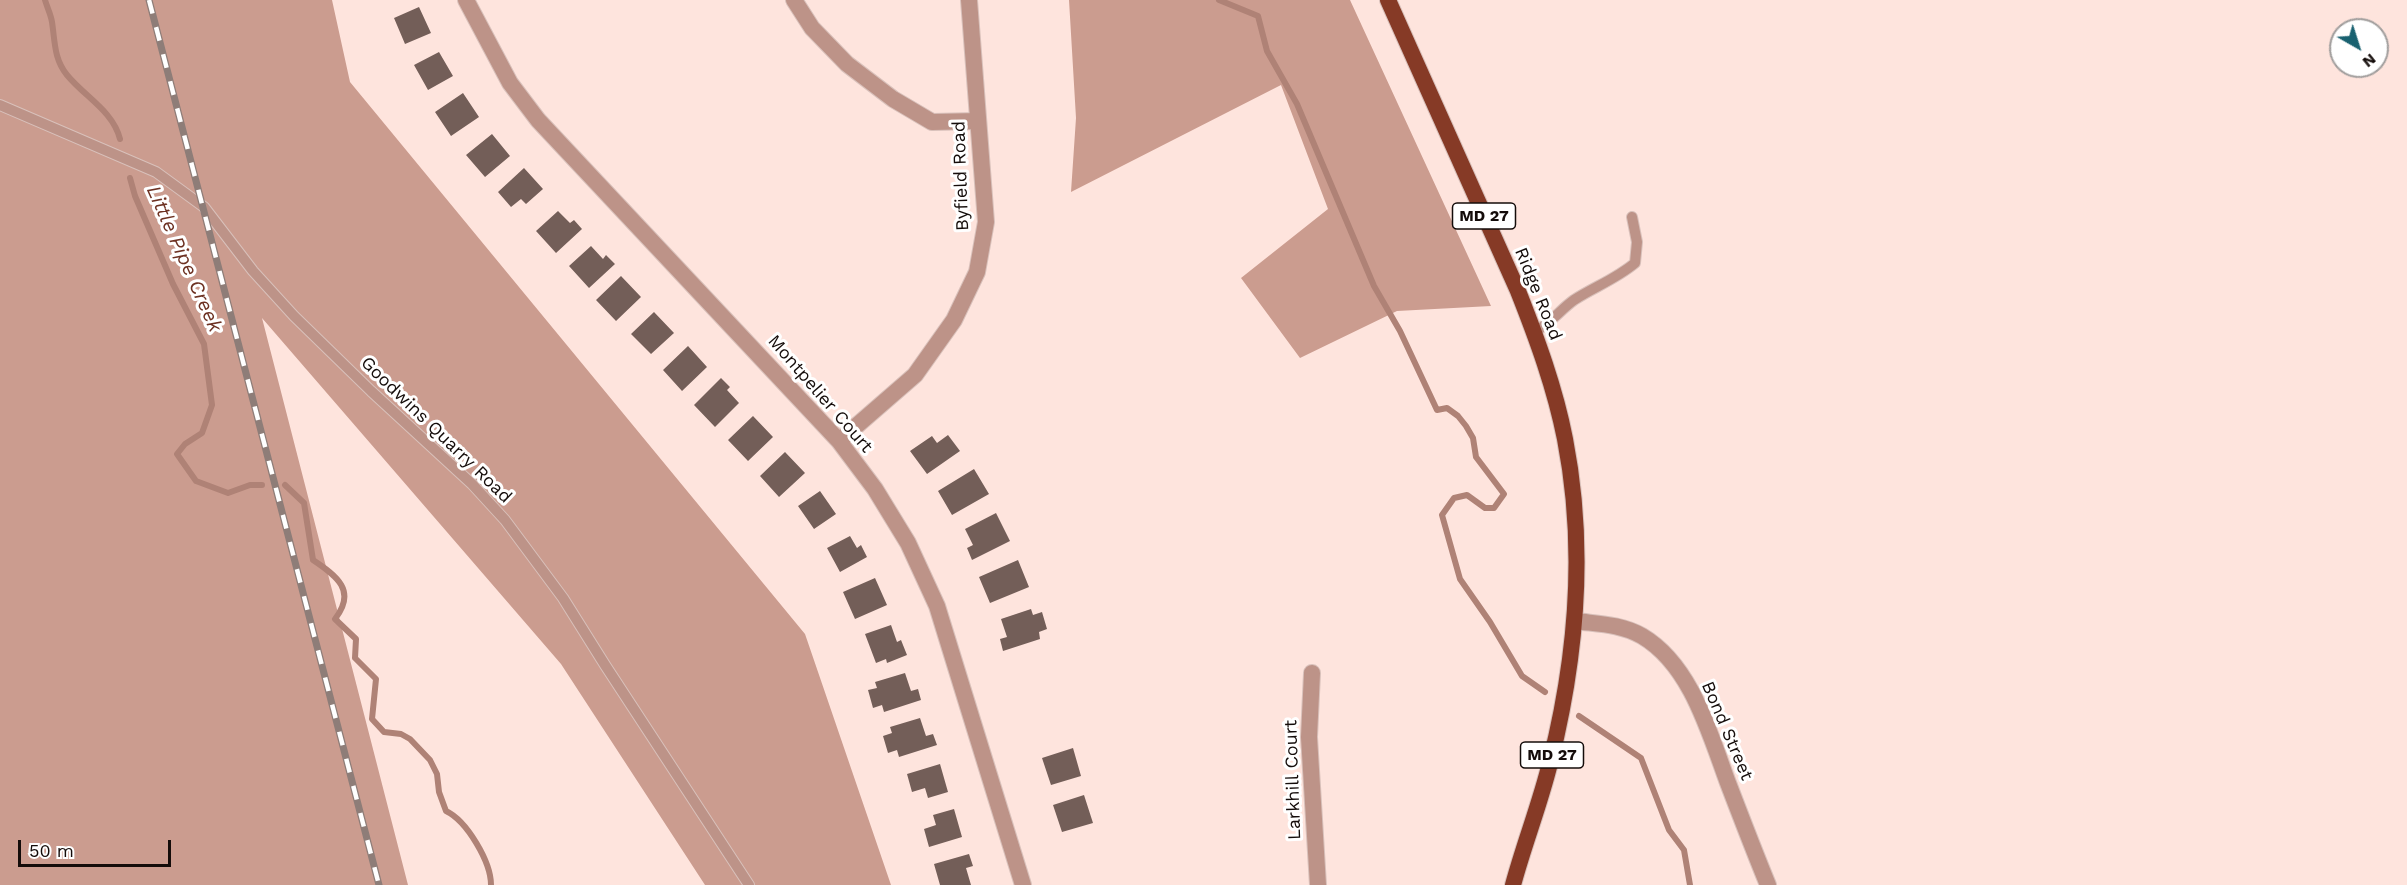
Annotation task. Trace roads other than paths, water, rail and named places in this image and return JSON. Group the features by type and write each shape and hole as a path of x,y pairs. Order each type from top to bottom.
{"highway":[{"name":"Ridge Road","path":"1388,0 1518,291 1549,376 1565,438 1576,538 1575,621"},
{"name":"MD 27","path":"1513,885 1552,756 1561,716 1575,621"}],"street":[{"name":"Montpelier Court","path":"466,0 510,83 538,120 839,441 874,489 908,543 937,606 1023,885"},
{"path":"794,0 812,28 847,64 893,99 932,122 978,121"},
{"name":"Byfield Road","path":"839,441 915,375 954,320 977,272 986,222 969,0"},
{"name":"Bond Street","path":"1575,621 1619,626 1640,634 1672,662 1700,710 1768,885"},
{"name":"Larkhill Court","path":"1312,673 1309,737 1318,885"}],"lane":[{"name":"Goodwins Quarry Road","path":"0,105 156,172 204,207 253,271 294,316 472,484 504,520 563,598 749,885"},
{"path":"1534,332 1547,326 1572,302 1597,286 1619,277 1635,264 1637,243 1632,218"}],"waterway":[{"name":"Little Pipe Creek","path":"45,0 51,19 57,56 63,69 74,83 105,112 120,139"},
{"path":"1219,0 1258,16 1267,51 1297,104 1374,286 1400,331 1437,410 1447,408 1466,426 1473,438 1476,457 1504,494 1494,508 1485,508 1467,495 1454,498 1442,515 1460,579 1490,622 1522,676 1545,692"},
{"name":"Little Pipe Creek","path":"130,178 135,196 173,284 204,344 212,405 202,433 185,444 177,454 196,481 228,493 250,485 262,485"},
{"name":"Little Pipe Creek","path":"285,485 304,503 313,560 336,578 344,592 344,600 335,619 356,639 355,658 376,679 372,719 384,732 401,734 410,739 430,760 437,774 439,792 446,811 462,824 476,843 487,865 491,885"},
{"path":"1579,716 1641,758 1669,830 1684,850 1690,885"}],"railway":[{"path":"149,0 379,885"}]}
